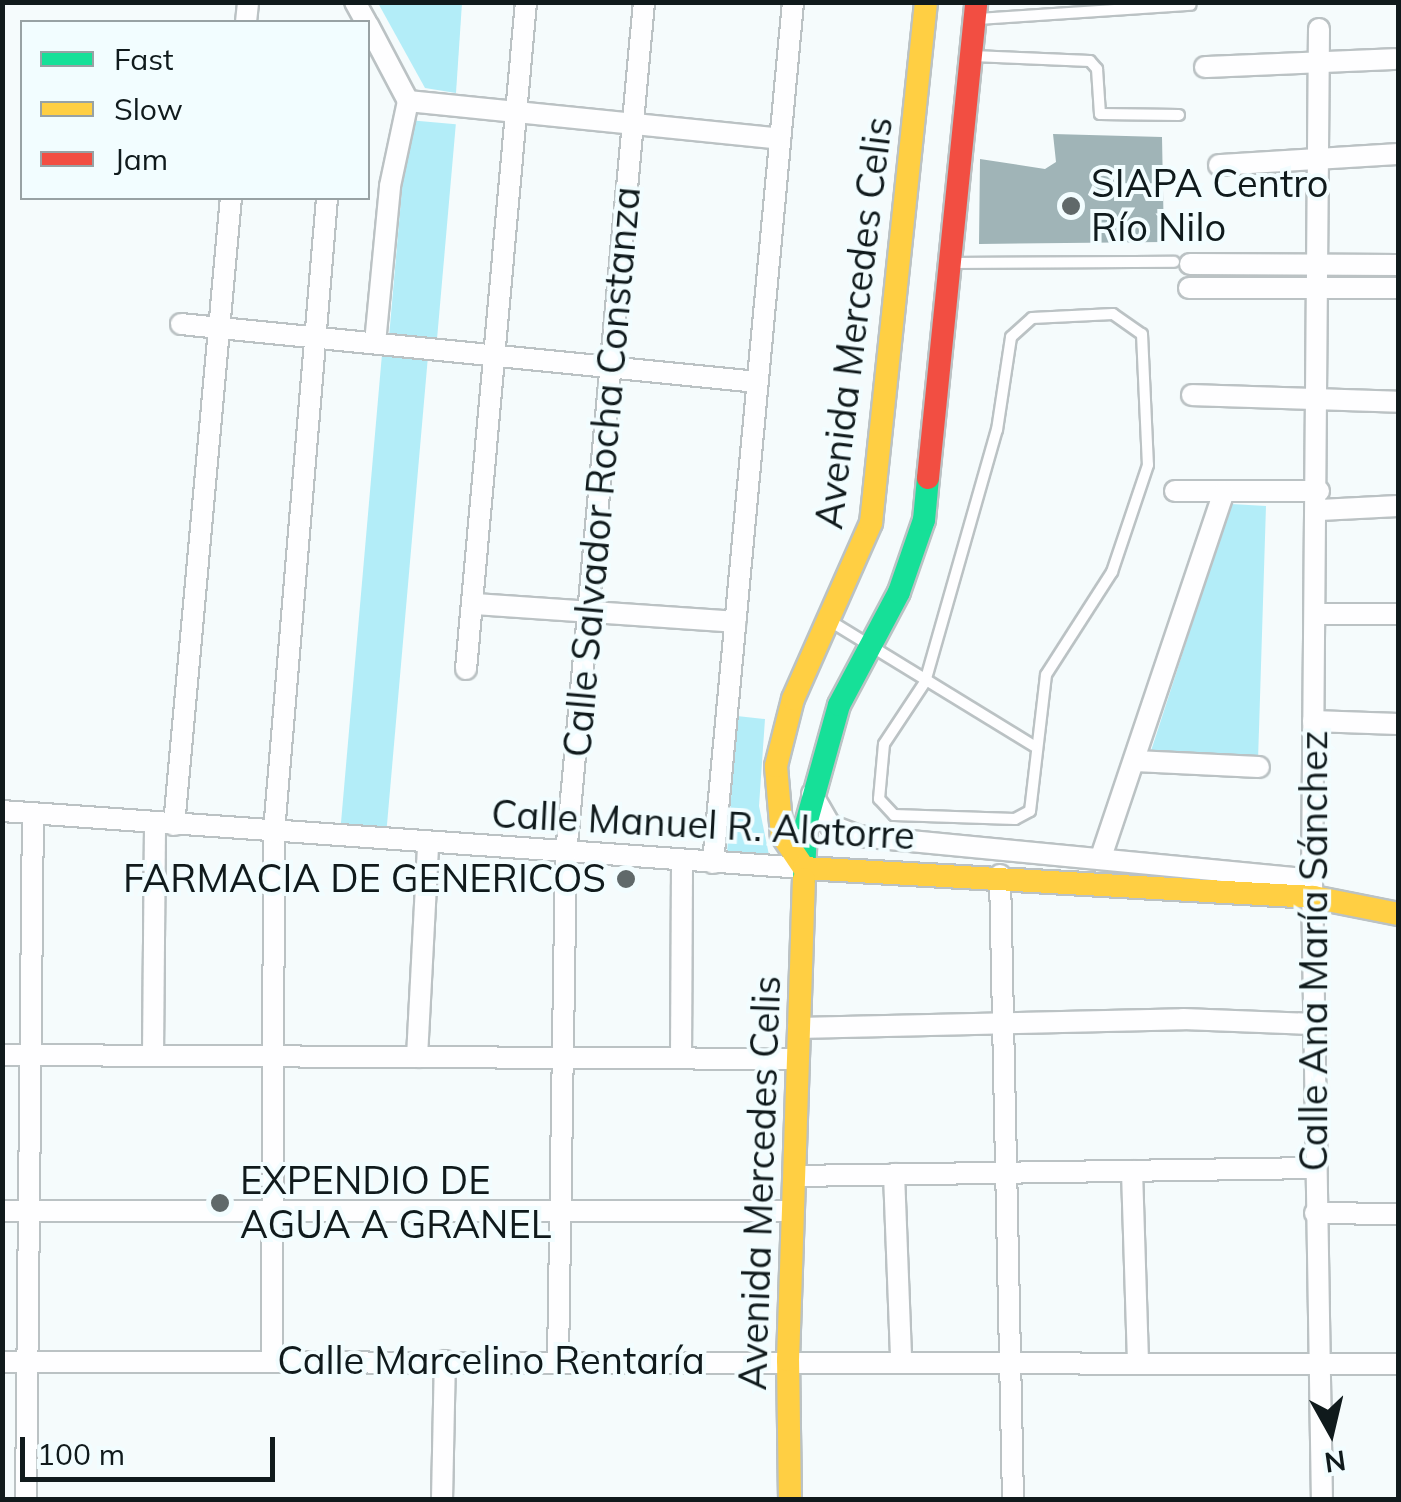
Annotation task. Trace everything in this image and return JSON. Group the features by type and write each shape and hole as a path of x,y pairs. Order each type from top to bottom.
{"main road":[{"name":"Avenida Mercedes Celis","path":"804,868 782,835 776,766 793,699 872,523 926,2"},
{"name":"Avenida Mercedes Celis","path":"790,1500 788,1360 797,1059 804,868 812,794 839,706 872,646 924,520 975,11"},
{"name":"Calle Manuel R. Alatorre","path":"804,868 1312,889 1398,914"}],"street":[{"path":"466,669 526,2"},
{"name":"Calle Salvador Rocha Constanza","path":"558,1361 566,854 592,615 644,2"},
{"path":"713,863 792,2"},
{"name":"Calle Ana María Sánchez","path":"1319,29 1319,500 1312,889 1322,1500"},
{"path":"370,30 408,100 390,186 375,343"},
{"path":"1205,67 1394,60"},
{"path":"408,100 780,139"},
{"path":"1219,165 1398,154"},
{"path":"370,184 390,186"},
{"path":"153,1056 164,824 231,200"},
{"path":"272,1361 274,832 327,200"},
{"path":"1182,263 1398,288"},
{"path":"1189,288 1398,265"},
{"path":"181,324 757,382"},
{"path":"1192,395 1398,402"},
{"path":"1176,491 1398,506"},
{"path":"1101,857 1224,492"},
{"path":"474,604 735,622"},
{"path":"1318,614 1398,614"},
{"path":"1313,721 1398,724"},
{"path":"1134,761 1259,768"},
{"path":"812,794 830,826 858,836 1101,857 1312,889"},
{"name":"Calle Manuel R. Alatorre","path":"2,811 682,863 804,868"},
{"path":"26,1500 32,813"},
{"path":"417,1056 428,844"},
{"path":"681,1058 682,863"},
{"path":"1000,876 1012,1500"},
{"path":"798,1028 1183,1019 1314,1024"},
{"path":"2,1055 797,1059"},
{"path":"794,1176 1315,1168"},
{"path":"1132,1171 1138,1362"},
{"path":"894,1174 901,1360"},
{"path":"2,1211 793,1212"},
{"path":"1315,1213 1398,1214"},
{"name":"Calle Marcelino Rentaría","path":"2,1362 901,1360 1398,1364"},
{"path":"442,1500 445,1361"}],"lane":[{"path":"975,11 1191,5"},
{"path":"970,56 1090,61 1098,69 1100,114 1178,115"},
{"path":"952,263 1182,263"},
{"path":"1113,314 1130,322 1142,334 1146,473 1112,572 1046,675 1034,746 1032,808 1022,818 886,811 879,799 884,744 925,682 996,430 1011,337 1024,322 1043,316 1113,314"},
{"path":"830,621 1034,746"}],"shaded area":[{"path":"378,3 462,3 456,93 425,88"},
{"path":"408,120 456,124 437,339 389,335"},
{"path":"382,354 428,358 387,829 341,825"},
{"path":"1231,504 1266,506 1258,761 1150,754"},
{"path":"737,716 765,719 759,806 769,855 727,853"}],"building":[{"name":"SIAPA Centro Río Nilo","path":"1053,134 1162,137 1164,242 979,244 980,159 1045,169 1056,162"}],"traffic: fast":[{"path":"804,879 806,824 839,705 899,592 924,520 928,478"}],"traffic: slow":[{"path":"804,868 782,835 776,766 793,699 871,523 926,2"},
{"path":"804,868 1313,897 1398,914"},
{"path":"790,1500 788,1360 804,879"}],"traffic: jam":[{"path":"928,478 976,2"}],"place":[{"name":"SIAPA Centro Río Nilo","path":"1071,206"},
{"name":"FARMACIA DE GENERICOS","path":"626,879"},
{"name":"EXPENDIO DE AGUA A GRANEL","path":"220,1203"}]}
